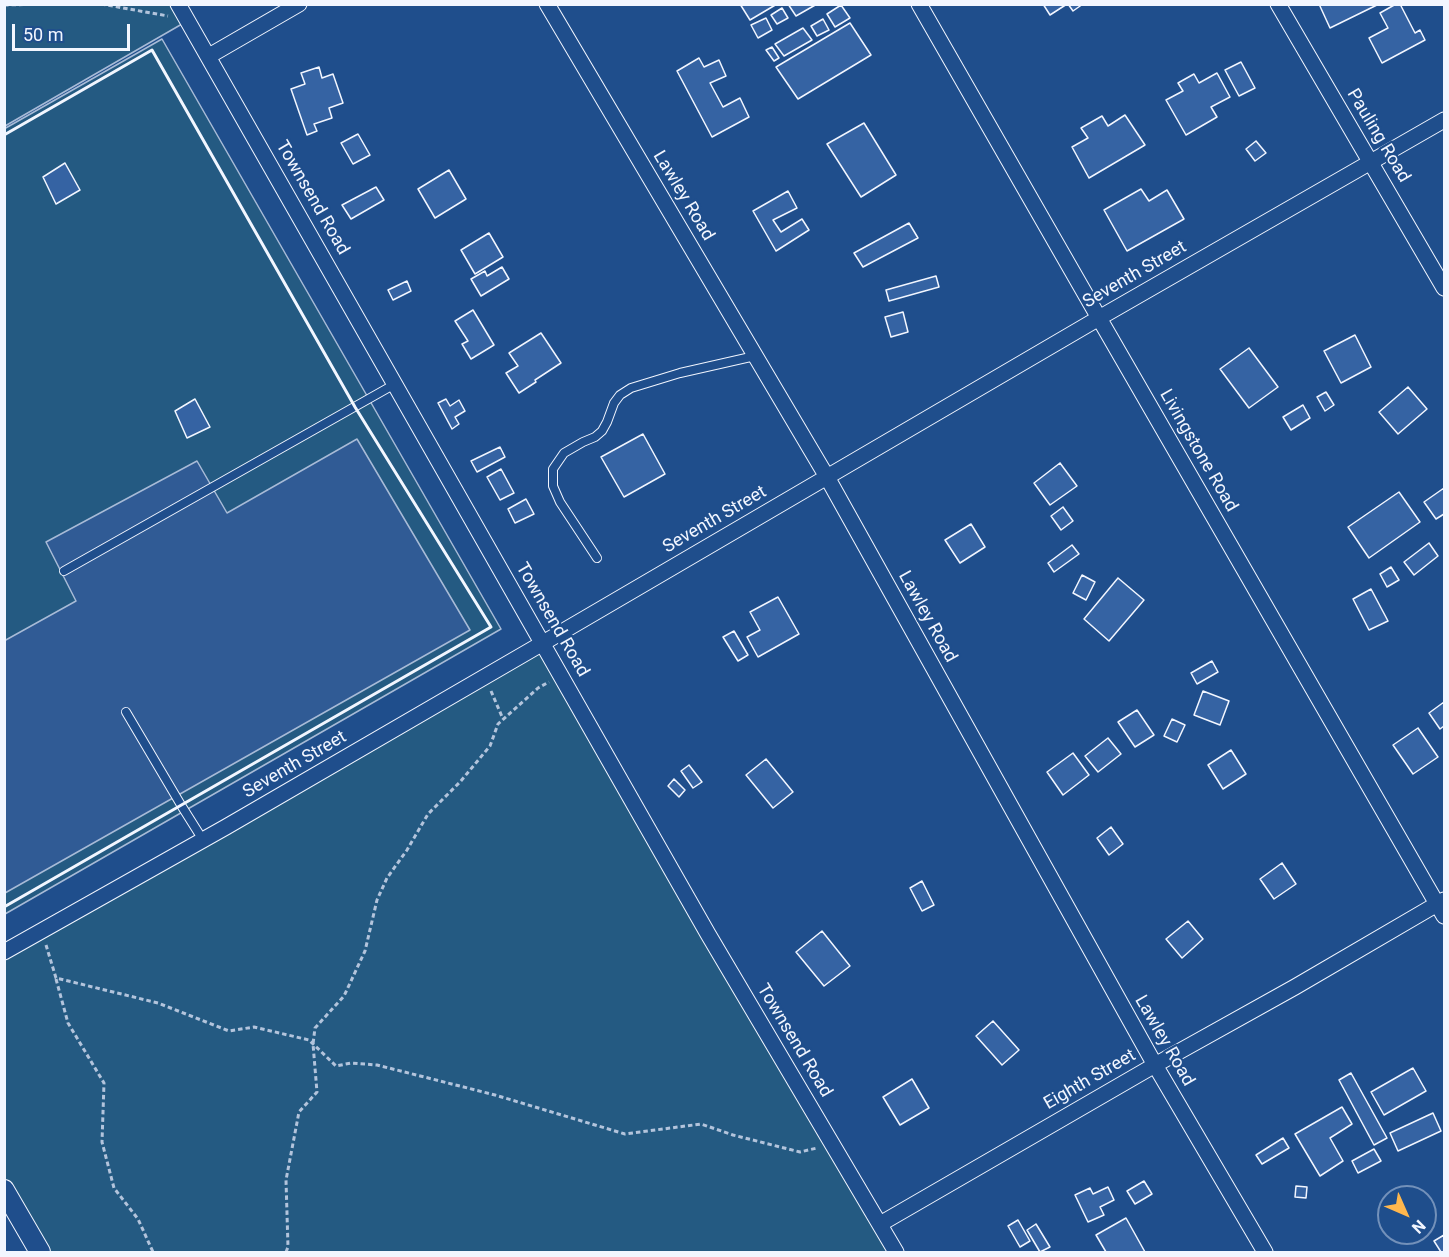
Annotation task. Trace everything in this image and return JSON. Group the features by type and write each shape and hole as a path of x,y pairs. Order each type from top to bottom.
{"main road":[{"path":"4,1190 40,1252"}],"street":[{"name":"Townsend Road","path":"178,4 708,934 896,1252"},
{"path":"209,56 299,4"},
{"name":"Lawley Road","path":"547,4 827,477 1155,1065 1265,1252"},
{"name":"Livingstone Road","path":"919,4 1442,906"},
{"name":"Pauling Road","path":"1278,4 1444,288"},
{"name":"Seventh Street","path":"4,952 480,680 1099,318 1444,120"},
{"name":"Eighth Street","path":"880,1224 1155,1065 1442,906"}],"lane":[{"path":"597,558 560,501 553,486 553,469 564,453 602,431 614,403 620,395 631,388 755,356"},
{"path":"64,571 395,384"},
{"path":"126,712 203,840"}],"path":[{"path":"4,5 45,4"},
{"path":"101,4 188,20"},
{"path":"286,1252 288,1247 286,1180 299,1112 317,1092 313,1044 315,1028 344,996 365,951 377,900 387,878 428,814 460,782 490,746 498,724 538,688 561,675"},
{"path":"480,680 492,692 503,719"},
{"path":"42,931 68,1023 104,1083 102,1142 114,1188 138,1219 153,1252"},
{"path":"56,978 158,1003 229,1031 254,1027 309,1040 336,1066 351,1063 377,1065 495,1095 625,1134 701,1124 733,1135 800,1152 833,1145"}],"shaded area":[{"path":"5,5 170,5 182,24 5,126"},
{"path":"162,39 501,629 5,914 4,129"},
{"path":"357,439 470,630 5,893 4,641 76,601 46,542 197,461 227,513"},
{"path":"543,643 891,1252 47,1252 5,1182 5,951"}],"building":[{"path":"740,4 777,4 750,20"},
{"path":"788,4 817,4 796,16"},
{"path":"1043,4 1067,4 1050,15"},
{"path":"1068,4 1083,4 1073,11"},
{"path":"1319,4 1379,4 1330,28"},
{"path":"1400,4 1415,33 1420,30 1425,40 1382,63 1369,38 1388,28 1380,13"},
{"path":"841,5 850,18 835,27 827,14"},
{"path":"782,8 788,18 777,24 771,15"},
{"path":"766,18 772,30 758,38 751,25"},
{"path":"823,19 829,30 817,36 811,26"},
{"path":"850,23 871,55 798,99 776,67"},
{"path":"803,28 812,40 784,56 775,44"},
{"path":"772,47 779,58 774,61 766,50"},
{"path":"699,58 704,67 719,60 726,76 710,83 723,107 740,98 749,117 712,137 677,71"},
{"path":"1241,62 1255,88 1239,96 1225,70"},
{"path":"319,67 322,78 333,74 343,103 329,108 332,118 314,124 317,131 307,135 291,89 305,84 301,73"},
{"path":"1217,73 1230,97 1211,107 1217,117 1186,135 1166,100 1183,91 1178,83 1194,74 1199,83"},
{"path":"1125,115 1145,145 1089,178 1072,147 1088,138 1081,128 1102,116 1108,126"},
{"path":"864,123 896,175 861,197 827,144"},
{"path":"358,134 370,155 353,164 341,143"},
{"path":"1256,141 1266,153 1255,161 1246,149"},
{"path":"65,163 80,190 56,204 43,177"},
{"path":"449,170 466,199 435,218 418,189"},
{"path":"376,187 384,200 351,219 342,205"},
{"path":"1141,189 1149,201 1167,190 1184,219 1127,251 1104,210"},
{"path":"788,191 797,208 773,220 781,232 802,219 809,230 776,251 753,211"},
{"path":"909,223 918,238 863,267 854,253"},
{"path":"489,233 503,257 475,274 461,250"},
{"path":"502,267 509,279 481,296 471,279 485,271 487,276"},
{"path":"936,276 939,287 889,301 886,290"},
{"path":"407,281 411,291 393,300 388,290"},
{"path":"473,310 494,345 471,359 462,344 468,341 455,321"},
{"path":"903,312 908,332 891,337 885,317"},
{"path":"541,333 561,363 519,393 506,373 518,366 509,353"},
{"path":"1355,335 1371,367 1341,383 1324,351"},
{"path":"1249,348 1278,387 1249,408 1220,369"},
{"path":"1408,387 1427,409 1398,434 1379,412"},
{"path":"1326,392 1334,405 1325,411 1317,397"},
{"path":"195,399 210,427 187,438 175,411"},
{"path":"446,399 450,406 459,400 465,411 455,417 459,424 452,429 438,403"},
{"path":"1303,405 1310,418 1291,430 1283,417"},
{"path":"643,434 665,474 624,497 601,457"},
{"path":"500,447 505,457 477,472 471,461"},
{"path":"1060,463 1077,486 1050,505 1034,483"},
{"path":"501,469 514,493 500,500 487,477"},
{"path":"1444,488 1444,514 1436,519 1424,502"},
{"path":"1399,492 1420,522 1369,558 1348,527"},
{"path":"526,499 534,514 515,523 508,509"},
{"path":"1063,507 1073,521 1061,530 1051,516"},
{"path":"971,524 985,547 960,563 945,540"},
{"path":"1429,543 1438,556 1414,575 1404,562"},
{"path":"1072,545 1079,554 1054,572 1048,563"},
{"path":"1391,567 1399,580 1387,587 1380,574"},
{"path":"1082,575 1095,582 1086,600 1073,593"},
{"path":"1118,578 1144,600 1109,641 1084,619"},
{"path":"1371,589 1388,621 1369,630 1353,599"},
{"path":"778,597 799,634 758,657 747,637 760,630 750,612"},
{"path":"734,631 748,655 738,661 723,637"},
{"path":"1212,661 1218,672 1197,684 1191,673"},
{"path":"1203,691 1229,701 1220,725 1194,715"},
{"path":"1444,702 1444,726 1440,729 1429,713"},
{"path":"1137,710 1154,735 1135,747 1118,722"},
{"path":"1172,719 1185,725 1177,742 1164,736"},
{"path":"1418,728 1438,757 1413,774 1393,745"},
{"path":"1108,738 1121,754 1098,772 1085,756"},
{"path":"1231,750 1246,774 1223,789 1208,765"},
{"path":"1073,753 1089,775 1063,795 1047,772"},
{"path":"766,759 793,792 773,808 746,775"},
{"path":"689,765 702,782 693,788 681,771"},
{"path":"674,779 685,790 679,797 668,786"},
{"path":"1111,827 1123,844 1109,855 1097,838"},
{"path":"1282,863 1296,884 1274,899 1260,879"},
{"path":"922,881 934,905 922,911 910,888"},
{"path":"1188,921 1203,939 1182,958 1166,939"},
{"path":"822,931 850,966 824,986 796,952"},
{"path":"993,1021 1019,1050 1002,1065 976,1036"},
{"path":"1413,1068 1426,1091 1384,1115 1371,1092"},
{"path":"1351,1073 1387,1138 1374,1145 1339,1080"},
{"path":"912,1079 929,1108 900,1125 883,1097"},
{"path":"1342,1107 1352,1124 1330,1138 1343,1161 1320,1176 1295,1134"},
{"path":"1433,1113 1441,1131 1398,1151 1390,1133"},
{"path":"1283,1138 1289,1148 1262,1164 1256,1155"},
{"path":"1374,1149 1381,1161 1358,1173 1352,1161"},
{"path":"1144,1181 1152,1194 1135,1204 1127,1191"},
{"path":"1296,1186 1307,1187 1306,1198 1295,1197"},
{"path":"1108,1187 1114,1200 1100,1207 1104,1215 1088,1222 1075,1195 1090,1188 1093,1194"},
{"path":"1126,1218 1145,1252 1106,1252 1096,1235"},
{"path":"1018,1220 1030,1241 1020,1247 1008,1226"},
{"path":"1036,1224 1050,1247 1040,1252 1027,1230"},
{"path":"1444,1235 1444,1252 1441,1252 1437,1245 1437,1239"}],"wall":[{"path":"4,135 152,50 355,407 491,627 4,907"}]}
